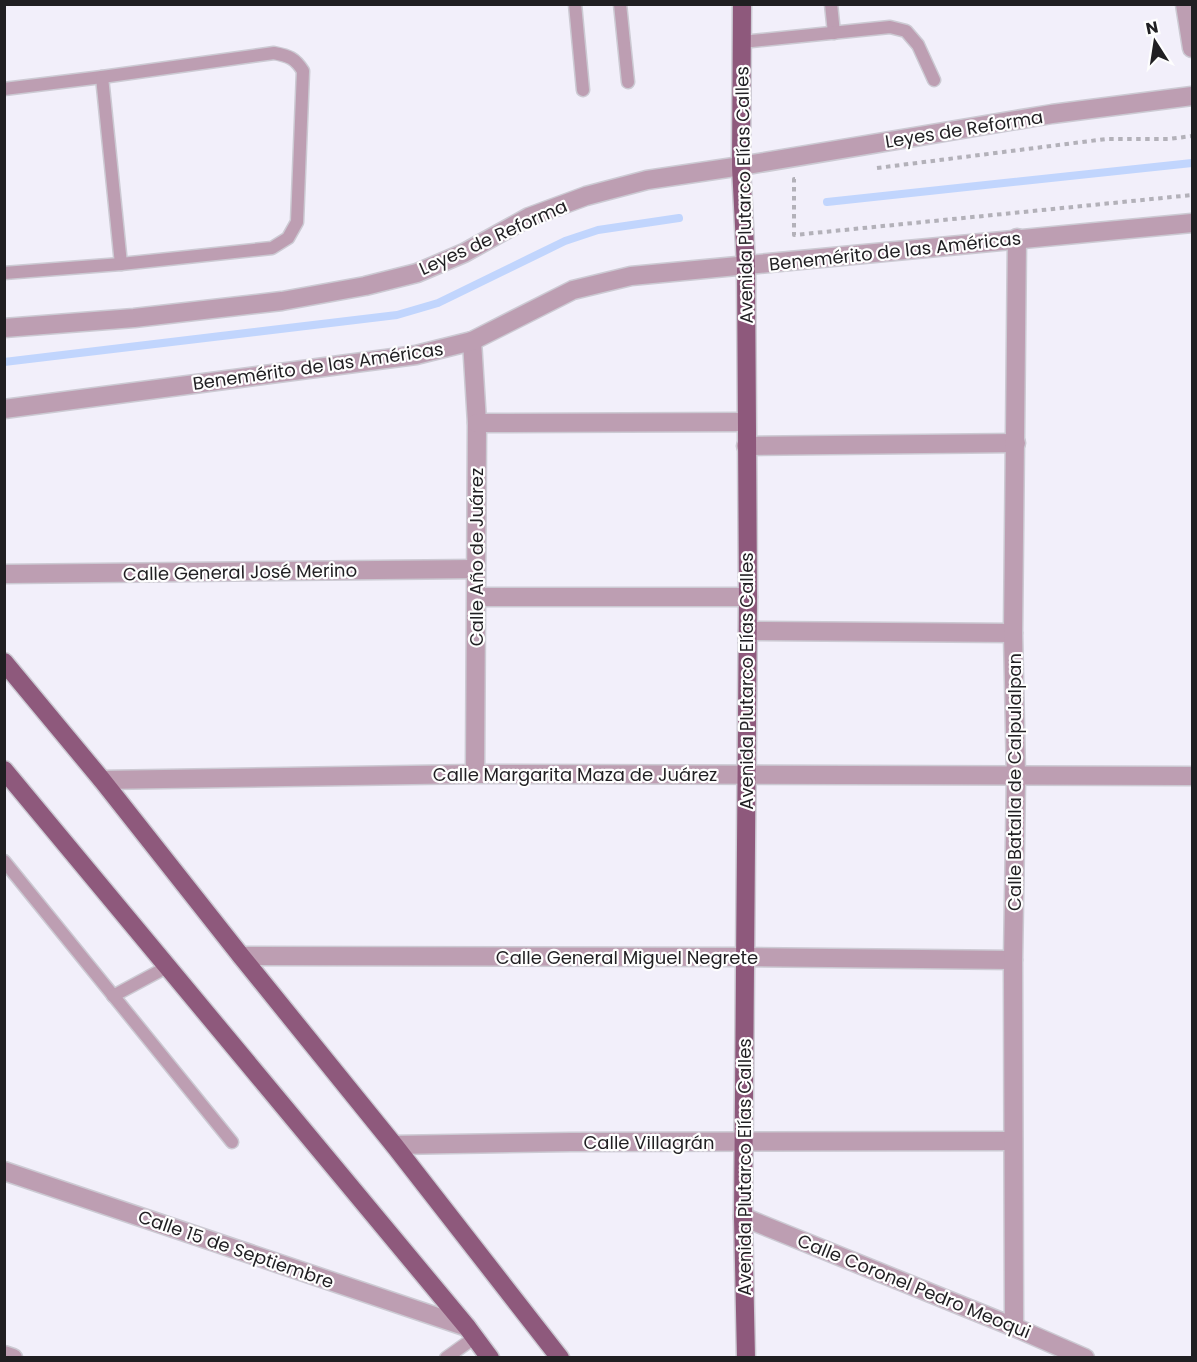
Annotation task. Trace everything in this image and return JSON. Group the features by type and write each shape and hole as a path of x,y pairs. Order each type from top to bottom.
{"main road":[{"name":"Avenida Plutarco Elías Calles","path":"742,4 741,166 746,266 748,597 743,1142 746,1358"},
{"path":"4,662 102,780 561,1357"},
{"path":"4,770 490,1358"}],"street":[{"path":"1185,4 1192,48"},
{"name":"Leyes de Reforma","path":"4,328 134,318 282,301 365,286 417,273 464,253 529,217 586,196 647,180 1052,114 1192,96"},
{"name":"Benemérito de las Américas","path":"4,409 416,355 472,341 573,290 631,276 1192,223"},
{"name":"Calle Batalla de Calpulalpan","path":"1014,1327 1013,960 1016,777 1013,633 1017,238"},
{"name":"Calle Año de Juárez","path":"472,341 477,423 475,774"},
{"path":"477,423 746,422"},
{"path":"746,446 1016,443"},
{"name":"Calle General José Merino","path":"4,574 475,569"},
{"path":"477,597 748,597"},
{"path":"748,632 1013,633"},
{"name":"Calle Margarita Maza de Juárez","path":"102,780 475,774 1192,776"},
{"name":"Calle General Miguel Negrete","path":"241,957 745,957 1013,960"},
{"name":"Calle Villagrán","path":"394,1145 1013,1141"},
{"name":"Calle 15 de Septiembre","path":"4,1171 471,1333"},
{"name":"Calle Coronel Pedro Meoqui","path":"743,1217 1014,1327 1084,1358"},
{"path":"4,1355 13,1358"}],"lane":[{"path":"575,4 583,90"},
{"path":"620,4 628,82"},
{"path":"831,4 834,33"},
{"path":"742,42 890,27 906,31 918,45 934,80"},
{"path":"4,89 274,53 290,56 303,70 297,222 288,238 272,248 121,264 4,273"},
{"path":"102,77 121,264"},
{"path":"4,861 232,1142"},
{"path":"113,996 167,967"},
{"path":"446,1358 471,1333"}],"path":[{"path":"873,169 1106,140 1169,139 1192,136"},
{"path":"805,178 794,179 794,235 1192,195"}],"waterway":[{"path":"827,202 1192,163"},
{"path":"4,362 397,315 438,303 565,241 598,230 679,218"}]}
